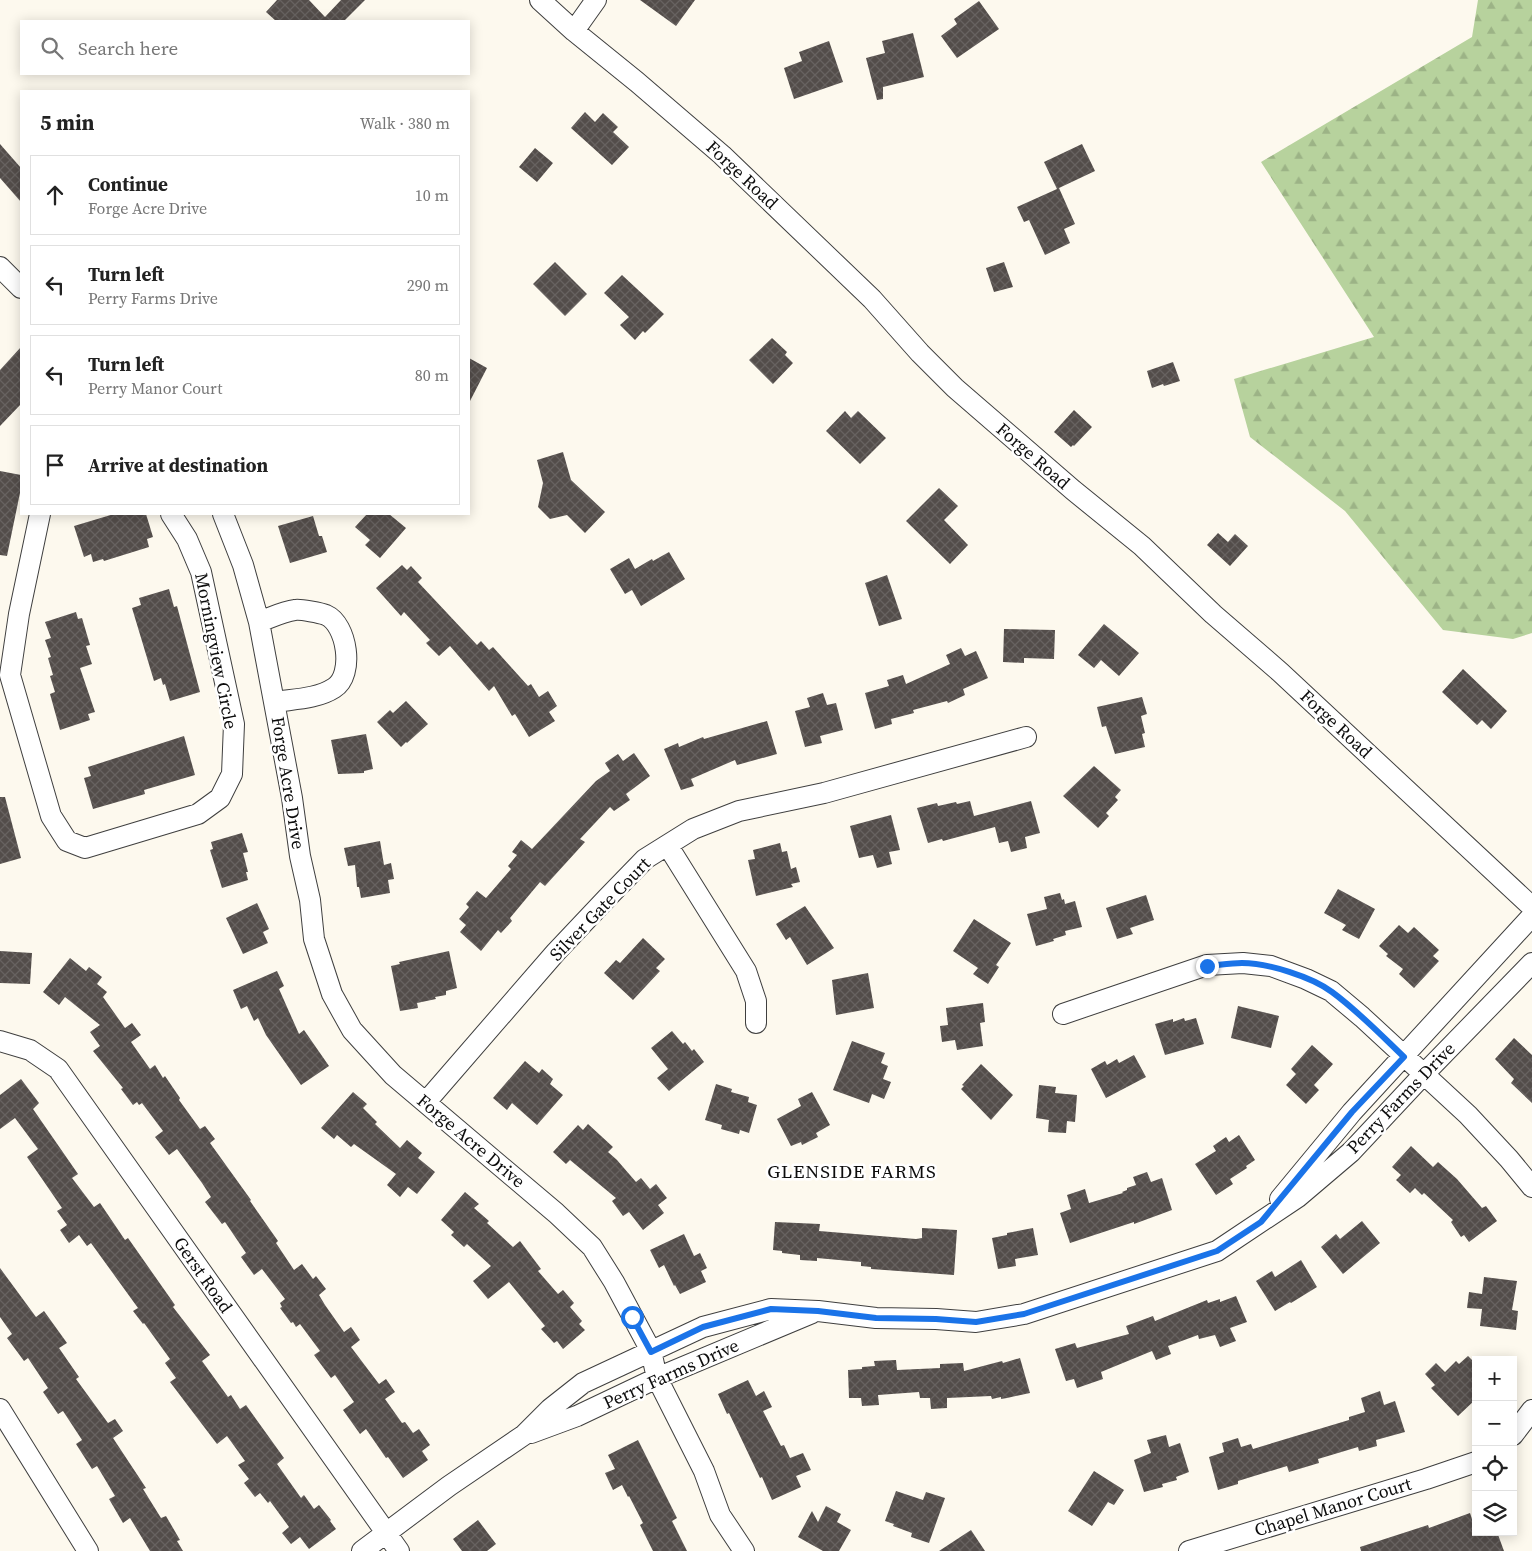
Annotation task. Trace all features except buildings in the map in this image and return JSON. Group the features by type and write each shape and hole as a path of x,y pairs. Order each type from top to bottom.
{"street":[{"name":"Forge Road","path":"540,0 574,31 722,155 872,299 920,353 955,388 1073,490 1142,546 1213,614 1287,679 1532,907"},
{"path":"574,31 596,0"},
{"path":"0,267 20,287"},
{"name":"Morningview Circle","path":"40,515 19,614 10,675 51,816 67,841 85,848 198,814 220,798 232,774 234,724 201,572 187,539 172,515"},
{"name":"Forge Acre Drive","path":"223,515 243,565 259,622 292,798 300,856 310,900 314,940 332,994 352,1030 393,1075 556,1213 592,1247 614,1282 651,1352 657,1378 704,1471 720,1515 744,1551"},
{"name":"Forge Acre Drive","path":"259,622 296,610 326,615 334,621 341,634 347,655 346,668 335,688 319,695 275,702"},
{"name":"Silver Gate Court","path":"426,1102 556,952 645,859 693,829 739,811 824,793 1026,737"},
{"path":"668,846 746,971 756,1001 756,1023"},
{"name":"Perry Farms Drive","path":"1261,1222 1352,1112 1532,916"},
{"path":"1063,1014 1207,966 1243,963 1271,966 1331,991 1362,1017 1468,1115 1532,1187"},
{"name":"Perry Farms Drive","path":"362,1551 449,1486 524,1435 550,1409 583,1383 703,1327 771,1309 818,1311 876,1318 976,1322 1024,1314 1217,1251 1298,1196 1351,1152 1532,963"},
{"name":"Gerst Road","path":"0,1041 30,1050 58,1069 399,1551"},
{"name":"Perry Farms Drive","path":"524,1435 577,1416 657,1378 818,1311"},
{"path":"0,1409 88,1551"},
{"path":"1517,1430 1532,1410"},
{"name":"Chapel Manor Court","path":"1189,1551 1472,1463"}],"green space":[{"path":"1478,0 1532,0 1532,633 1513,639 1443,630 1345,511 1250,437 1234,379 1374,337 1261,162 1472,37"}],"district":[{"name":"GLENSIDE FARMS","path":"852,1171"}],"route":[{"path":"632,1317 651,1352 703,1327 771,1309 818,1311 876,1318 976,1322 1024,1314 1217,1251 1261,1222 1352,1112 1404,1057 1362,1017 1331,991 1306,979 1271,966 1243,963 1207,966"}]}
